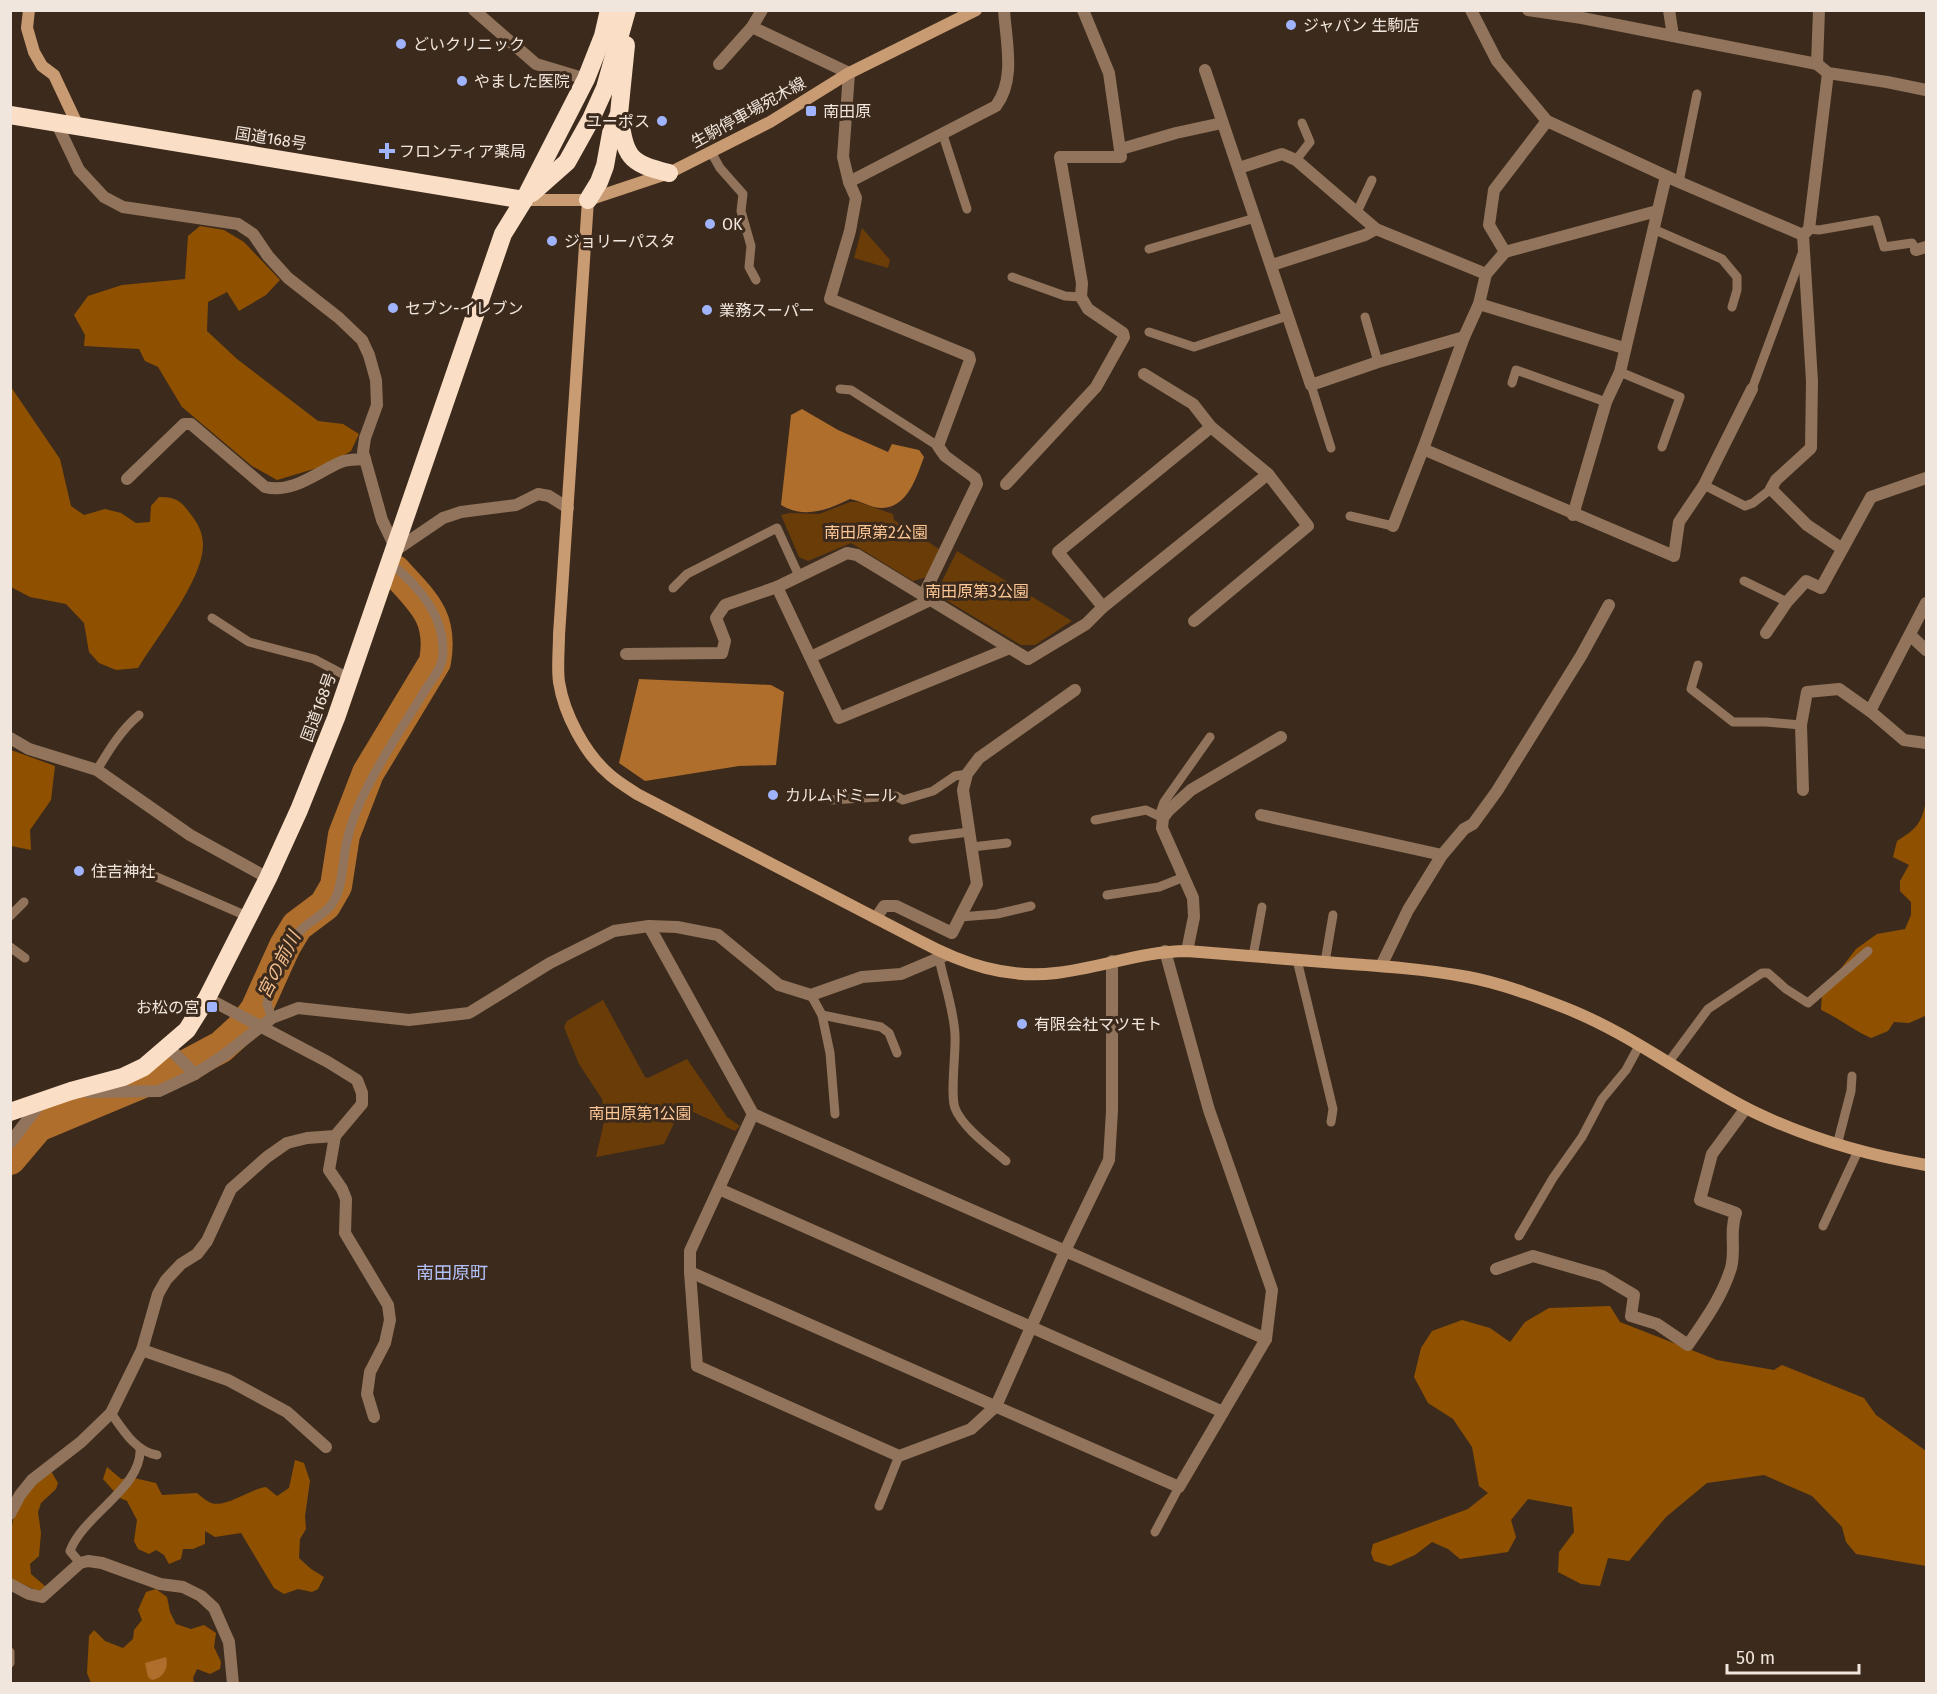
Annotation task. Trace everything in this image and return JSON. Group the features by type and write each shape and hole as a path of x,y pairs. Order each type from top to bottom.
{"highway":[{"name":"国道168号","path":"10,1112 71,1091 123,1077 144,1067 169,1048 187,1030 207,998 249,917 299,810 336,718 503,234 524,200 586,78 603,36 609,10"},
{"name":"国道168号","path":"524,200 567,162 591,119 605,88 629,10"},
{"path":"629,10 619,114 626,151 633,159 647,168 669,173"},
{"path":"588,200 605,166 611,133 619,114"},
{"name":"国道168号","path":"10,115 524,200"}],"street":[{"path":"29,10 27,27 34,52 42,66 54,75 78,126"},
{"path":"474,10 536,64 586,78"},
{"path":"719,64 752,27 762,10"},
{"name":"生駒停車場宛木線","path":"524,200 588,200 669,173 770,122 849,73 976,10"},
{"path":"849,182 996,106 1002,98 1009,71 1004,10"},
{"path":"1006,484 1096,387 1124,337 1123,333 1088,309 1081,297 1082,283 1060,157 1121,157 1109,73 1083,10"},
{"path":"1471,10 1497,61 1547,121 1679,182 1806,232"},
{"path":"1528,10 1817,64 1828,73 1926,90"},
{"path":"1669,10 1673,36"},
{"path":"1817,64 1819,10"},
{"path":"752,27 849,73 843,157 849,182 856,198 850,231 830,299 969,356 970,360 938,446 945,456 975,478 977,484 926,598 811,657"},
{"path":"1205,70 1311,385 1378,362 1464,337"},
{"path":"1828,73 1803,251 1812,381 1811,448 1776,480 1771,489 1807,525 1841,548"},
{"path":"1505,252 1489,225 1494,190 1547,121"},
{"path":"56,122 80,170 104,197 123,207 238,224 253,234 268,256 288,278 339,318 362,340 376,380 377,405 365,438 363,452 392,553 443,518 460,512 516,505 538,494 549,496 568,508"},
{"path":"1121,149 1222,123"},
{"path":"1239,168 1282,154 1296,160 1376,229 1486,274"},
{"path":"1573,514 1606,402 1620,372 1666,176"},
{"path":"588,200 559,635 559,682 569,715 580,738 594,760 611,777 637,794 876,918 943,957 1008,972 1056,973 1165,951 1188,951 1381,966 1469,977 1520,991 1566,1008 1604,1026 1746,1108 1787,1126 1858,1151 1926,1165"},
{"path":"1393,526 1464,337 1479,304 1486,274 1505,252 1657,211"},
{"path":"1272,265 1365,235 1376,229"},
{"path":"1479,304 1624,348"},
{"path":"1144,374 1193,404 1210,427 1268,474 1308,526 1194,621"},
{"path":"1423,449 1674,556 1679,522 1704,485 1752,389"},
{"path":"127,479 184,424 191,424 266,487 275,490 301,482 343,461 365,459"},
{"path":"1103,607 1058,552 1210,427"},
{"path":"626,654 722,653 725,641 716,618 724,605 777,587 847,553 857,555 1028,658 1086,624 1103,607 1268,474"},
{"path":"1766,633 1787,602 1806,581 1821,588 1870,496 1926,478"},
{"path":"777,587 839,718 1010,648"},
{"path":"1870,711 1926,603"},
{"path":"1381,966 1408,910 1442,855 1464,829 1473,824 1497,791 1581,656 1609,605"},
{"path":"1910,635 1926,650"},
{"path":"1803,790 1801,725 1808,692 1839,689 1870,711 1904,740 1926,743"},
{"path":"876,918 884,906 896,906 952,933 977,884 963,790 967,774 979,758 1075,690"},
{"path":"1188,951 1194,917 1194,898 1162,828 1161,817 1191,790 1281,737"},
{"path":"10,738 29,749 97,770 190,835 268,878"},
{"path":"1261,815 1442,855"},
{"path":"71,1091 159,1091 195,1074 223,1056 272,1018 298,1008 409,1020 469,1013 550,963 614,931 649,926 677,927 718,935 779,985 811,995 862,977 901,974 943,957"},
{"path":"649,926 753,1114 1266,1339"},
{"path":"690,1272 1179,1487 1266,1339 1272,1290 1209,1110 1165,951"},
{"path":"753,1114 690,1251 697,1365 899,1456 971,1429 996,1406 1065,1251 1109,1160 1112,1111 1112,961"},
{"path":"207,998 328,1062 357,1080 362,1093 362,1104 335,1136 329,1170 346,1199 345,1233 388,1305 390,1320 385,1343 370,1372 367,1394 374,1417"},
{"path":"169,1048 195,1074"},
{"path":"10,1143 42,1101"},
{"path":"1496,1269 1533,1256 1602,1276 1634,1295 1631,1316 1656,1324 1688,1345 1717,1302 1731,1266 1732,1223 1736,1213 1700,1200 1712,1154 1746,1108"},
{"path":"10,1514 20,1495 32,1480 81,1442 111,1413 142,1350 158,1294 166,1280 181,1264 196,1254 207,1241 231,1189 267,1157 287,1143 307,1138 335,1136"},
{"path":"719,1189 1223,1412"},
{"path":"142,1350 228,1380 286,1412 326,1447"},
{"path":"10,1584 29,1594 42,1597 80,1563 88,1561 102,1563 160,1584 183,1587 201,1596 214,1608 229,1642 233,1683"}],"lane":[{"path":"1679,182 1697,94"},
{"path":"1296,160 1310,142 1302,123"},
{"path":"943,135 967,209"},
{"path":"711,152 720,168 743,194 741,211 751,246 748,261 756,280"},
{"path":"1357,212 1372,180"},
{"path":"1149,249 1255,218"},
{"path":"1806,232 1876,220 1884,247 1912,243 1921,249"},
{"path":"1653,229 1722,259 1737,277 1737,290 1732,307"},
{"path":"1752,389 1803,251"},
{"path":"1012,277 1065,296 1081,297"},
{"path":"1149,332 1194,347 1287,316"},
{"path":"1365,317 1378,362"},
{"path":"1512,383 1516,370 1606,402"},
{"path":"1620,372 1680,397 1662,447"},
{"path":"1311,385 1331,448"},
{"path":"840,389 850,390 938,446"},
{"path":"1704,485 1745,506 1753,503 1771,489"},
{"path":"1350,516 1393,526"},
{"path":"673,588 687,574 777,528 799,576"},
{"path":"272,1018 267,1004 269,994 294,940 302,929 328,909 334,901 339,888 347,842 355,814 368,785 441,663 441,632 435,613 426,597 404,573 392,553"},
{"path":"1744,581 1787,602"},
{"path":"212,618 242,639 314,659 350,678"},
{"path":"1698,665 1691,689 1733,722 1801,725"},
{"path":"97,770 128,724 139,715"},
{"path":"1095,820 1146,810 1161,817 1164,802 1210,736"},
{"path":"831,800 897,796 903,800 933,791 955,776 967,774"},
{"path":"913,839 969,832"},
{"path":"972,847 1007,843"},
{"path":"129,865 249,917"},
{"path":"1107,895 1159,887 1184,877"},
{"path":"10,916 24,903"},
{"path":"960,917 997,914 1031,906"},
{"path":"1253,956 1262,907"},
{"path":"1325,962 1333,915"},
{"path":"10,948 25,958"},
{"path":"1668,1063 1708,1009 1762,973 1768,973 1808,1004 1868,951"},
{"path":"943,957 955,1032 953,1101 965,1124 1006,1161"},
{"path":"1297,960 1333,1109 1331,1122"},
{"path":"811,995 822,1015 830,1053 835,1114"},
{"path":"822,1015 881,1027 889,1033 897,1053"},
{"path":"1519,1236 1552,1178 1582,1137 1602,1099 1626,1070 1639,1046"},
{"path":"1837,1145 1851,1091 1852,1076"},
{"path":"1823,1226 1858,1151"},
{"path":"111,1413 140,1448 148,1454 157,1455"},
{"path":"80,1563 70,1551 72,1543 87,1522 114,1499 138,1461 140,1448"},
{"path":"879,1506 899,1456"},
{"path":"1155,1532 1179,1487"},
{"path":"10,1652 10,1663"}],"green space":[{"path":"862,228 890,260 888,268 854,258"},
{"name":"南田原第2公園","path":"850,502 858,502 893,514 894,520 939,549 927,577 913,581 851,543 808,561 799,557 781,515 819,514"},
{"name":"南田原第3公園","path":"957,551 1072,621 1035,645 1021,645 946,600 938,589"},
{"name":"南田原第1公園","path":"603,1000 645,1077 648,1078 687,1059 727,1117 740,1126 735,1131 682,1107 664,1144 596,1157 605,1118 602,1099 579,1064 564,1027 567,1021"}],"shaded area":[{"path":"200,226 224,230 244,242 280,280 266,295 239,311 227,292 208,302 207,331 237,359 318,421 343,424 359,434 351,451 327,465 277,480 252,466 182,407 158,367 145,361 139,349 84,346 85,335 74,315 88,296 122,285 185,279 188,236"},
{"path":"11,387 60,459 71,506 84,515 105,509 121,513 136,523 150,522 151,506 159,497 170,498 181,503 199,526 203,546 195,575 187,592 138,668 116,670 99,663 89,652 84,623 66,604 30,597 11,587"},
{"path":"802,409 838,430 888,452 892,444 919,450 924,457 905,497 898,503 882,508 850,499 833,507 807,512 799,512 781,505 791,415"},
{"path":"639,679 771,685 784,692 776,765 739,766 645,781 619,763"},
{"path":"11,750 55,766 51,800 30,830 31,850 11,846"},
{"path":"1926,800 1925,1016 1909,1023 1894,1022 1888,1031 1871,1038 1821,1010 1822,993 1856,949 1877,934 1905,929 1911,915 1911,902 1900,891 1900,881 1909,865 1893,857 1897,841 1909,833 1920,820"},
{"path":"1610,1306 1620,1322 1717,1360 1774,1370 1782,1365 1864,1398 1876,1415 1926,1451 1926,1566 1856,1554 1846,1542 1842,1527 1812,1496 1764,1475 1707,1483 1666,1517 1629,1561 1608,1558 1600,1586 1581,1584 1558,1572 1559,1552 1574,1532 1572,1507 1528,1499 1511,1520 1516,1537 1508,1552 1460,1559 1448,1549 1432,1542 1415,1555 1390,1566 1374,1561 1371,1553 1373,1544 1468,1509 1488,1493 1479,1486 1472,1447 1453,1419 1428,1403 1414,1377 1421,1348 1432,1331 1462,1320 1490,1328 1510,1342 1525,1322 1549,1308"},
{"path":"295,1460 304,1463 310,1481 305,1516 306,1529 300,1539 299,1558 324,1577 318,1589 312,1592 298,1589 284,1594 274,1588 241,1533 215,1537 205,1531 205,1544 193,1549 183,1549 181,1559 169,1564 164,1555 156,1550 149,1554 138,1549 134,1541 137,1520 127,1501 120,1498 103,1479 107,1467 121,1479 134,1478 156,1483 162,1495 197,1493 215,1504 266,1487 277,1496 289,1488"},
{"path":"51,1471 58,1483 56,1489 41,1503 38,1512 41,1533 39,1556 30,1564 31,1574 45,1586 43,1590 38,1591 11,1579 12,1529 17,1506 23,1495 33,1483"},
{"path":"156,1589 167,1597 170,1612 176,1624 191,1629 204,1625 216,1633 214,1647 221,1662 220,1669 210,1674 197,1669 193,1678 194,1683 91,1683 87,1673 89,1636 94,1630 105,1641 123,1648 133,1639 134,1630 142,1620 138,1610 146,1592"},
{"path":"166,1657 165,1672 152,1680 148,1677 145,1663"}],"waterway":[{"name":"宮の前川","path":"10,1159 38,1126 155,1077 174,1072 221,1047 245,1025 256,1010 285,946 297,926 325,905 336,886 344,835 368,773 435,662 437,646 433,622 422,602 395,571"}],"place":[{"name":"ジャパン 生駒店","path":"1291,25"},
{"name":"どいクリニック","path":"401,44"},
{"name":"やました医院","path":"462,81"},
{"name":"南田原","path":"811,111"},
{"name":"ユーポス","path":"662,121"},
{"name":"フロンティア薬局","path":"387,151"},
{"name":"OK","path":"710,224"},
{"name":"ジョリーパスタ","path":"552,241"},
{"name":"セブン-イレブン","path":"393,308"},
{"name":"業務スーパー","path":"707,310"},
{"name":"カルムドミール","path":"773,795"},
{"name":"住吉神社","path":"79,871"},
{"name":"お松の宮","path":"212,1007"},
{"name":"有限会社マツモト","path":"1022,1024"}],"district":[{"name":"南田原町","path":"452,1273"}]}
